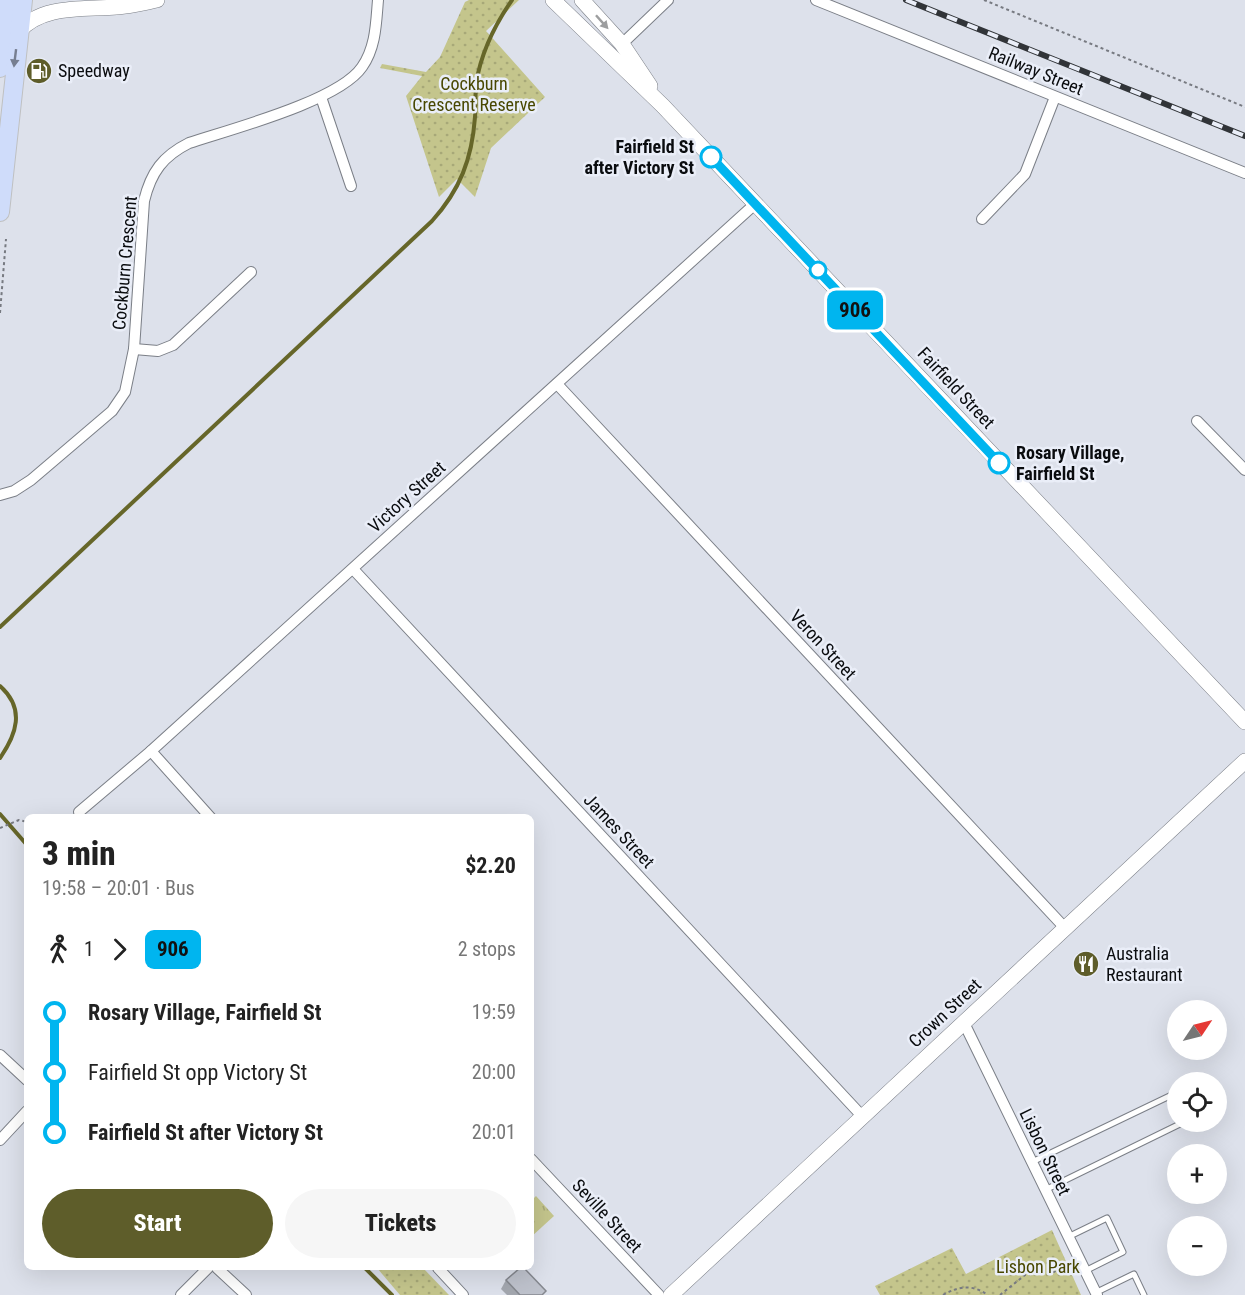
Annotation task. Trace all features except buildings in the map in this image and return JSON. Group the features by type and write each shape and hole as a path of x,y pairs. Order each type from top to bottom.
{"main road":[{"path":"18,32 26,22 56,11 124,7 157,0"},
{"path":"553,0 663,106"},
{"path":"565,0 614,61"},
{"path":"582,0 622,44 663,106"},
{"path":"0,212 18,32 10,4"},
{"path":"0,68 10,4"},
{"name":"Fairfield Street","path":"663,106 1245,722"},
{"name":"Crown Street","path":"671,1295 1245,761"}],"street":[{"name":"Cockburn Crescent","path":"0,495 14,491 31,480 112,411 125,392 134,349 144,201 149,181 159,163 175,150 189,143 321,97 349,81 362,68 375,38 378,0"},
{"path":"622,44 668,0"},
{"name":"Railway Street","path":"816,0 1245,173"},
{"path":"321,97 351,186"},
{"path":"982,219 1025,174 1055,97"},
{"name":"Victory Street","path":"80,812 151,751 755,204"},
{"path":"134,349 158,351 173,345 251,272"},
{"name":"Veron Street","path":"557,384 1065,928"},
{"path":"1197,421 1243,463"},
{"name":"James Street","path":"353,569 862,1116"},
{"path":"151,751 207,814"},
{"name":"Lisbon Street","path":"964,1023 1096,1294"},
{"path":"0,1055 24,1077"},
{"path":"0,1140 24,1114"},
{"name":"Seville Street","path":"534,1162 659,1295"},
{"path":"181,1295 206,1270"},
{"path":"219,1270 246,1295"},
{"path":"440,1270 463,1295"}],"lane":[{"path":"1032,1162 1167,1097"},
{"path":"1045,1190 1167,1130"},
{"path":"1068,1237 1107,1218 1123,1252 1085,1271"},
{"path":"1096,1294 1134,1274 1144,1295"}],"path":[{"path":"984,0 1245,107"},
{"path":"0,313 6,239"},
{"path":"0,828 19,820 24,821"},
{"path":"1000,1295 1025,1275 1054,1272 1065,1265"},
{"path":"943,1295 958,1288 970,1287 988,1295"}],"green space":[{"name":"Cockburn Crescent Reserve","path":"469,0 519,0 486,31 545,97 491,148 475,197 457,179 439,197 406,96 422,76 380,68 382,64 426,72 440,57 465,2"},
{"path":"536,1196 554,1216 534,1234 534,1198"},
{"name":"Lisbon Park","path":"1052,1230 1081,1295 880,1295 875,1286 952,1248 966,1274"},
{"path":"379,1270 425,1270 449,1295 400,1295"}],"waterway":[{"path":"0,627 432,221 442,209 457,186 471,147 476,84 481,61 499,20 512,0"},
{"path":"0,686 8,695 16,713 14,731 0,758"},
{"path":"0,814 24,842"},
{"path":"367,1270 392,1295"}],"railway":[{"path":"906,0 1245,136"}],"bus line":[{"name":"906","path":"711,157 999,463"}],"place":[{"name":"Speedway","path":"39,71"},
{"name":"Fairfield St after Victory St","path":"711,157"},
{"name":"Rosary Village, Fairfield St","path":"999,463"},
{"name":"Australia Restaurant","path":"1086,964"}]}
